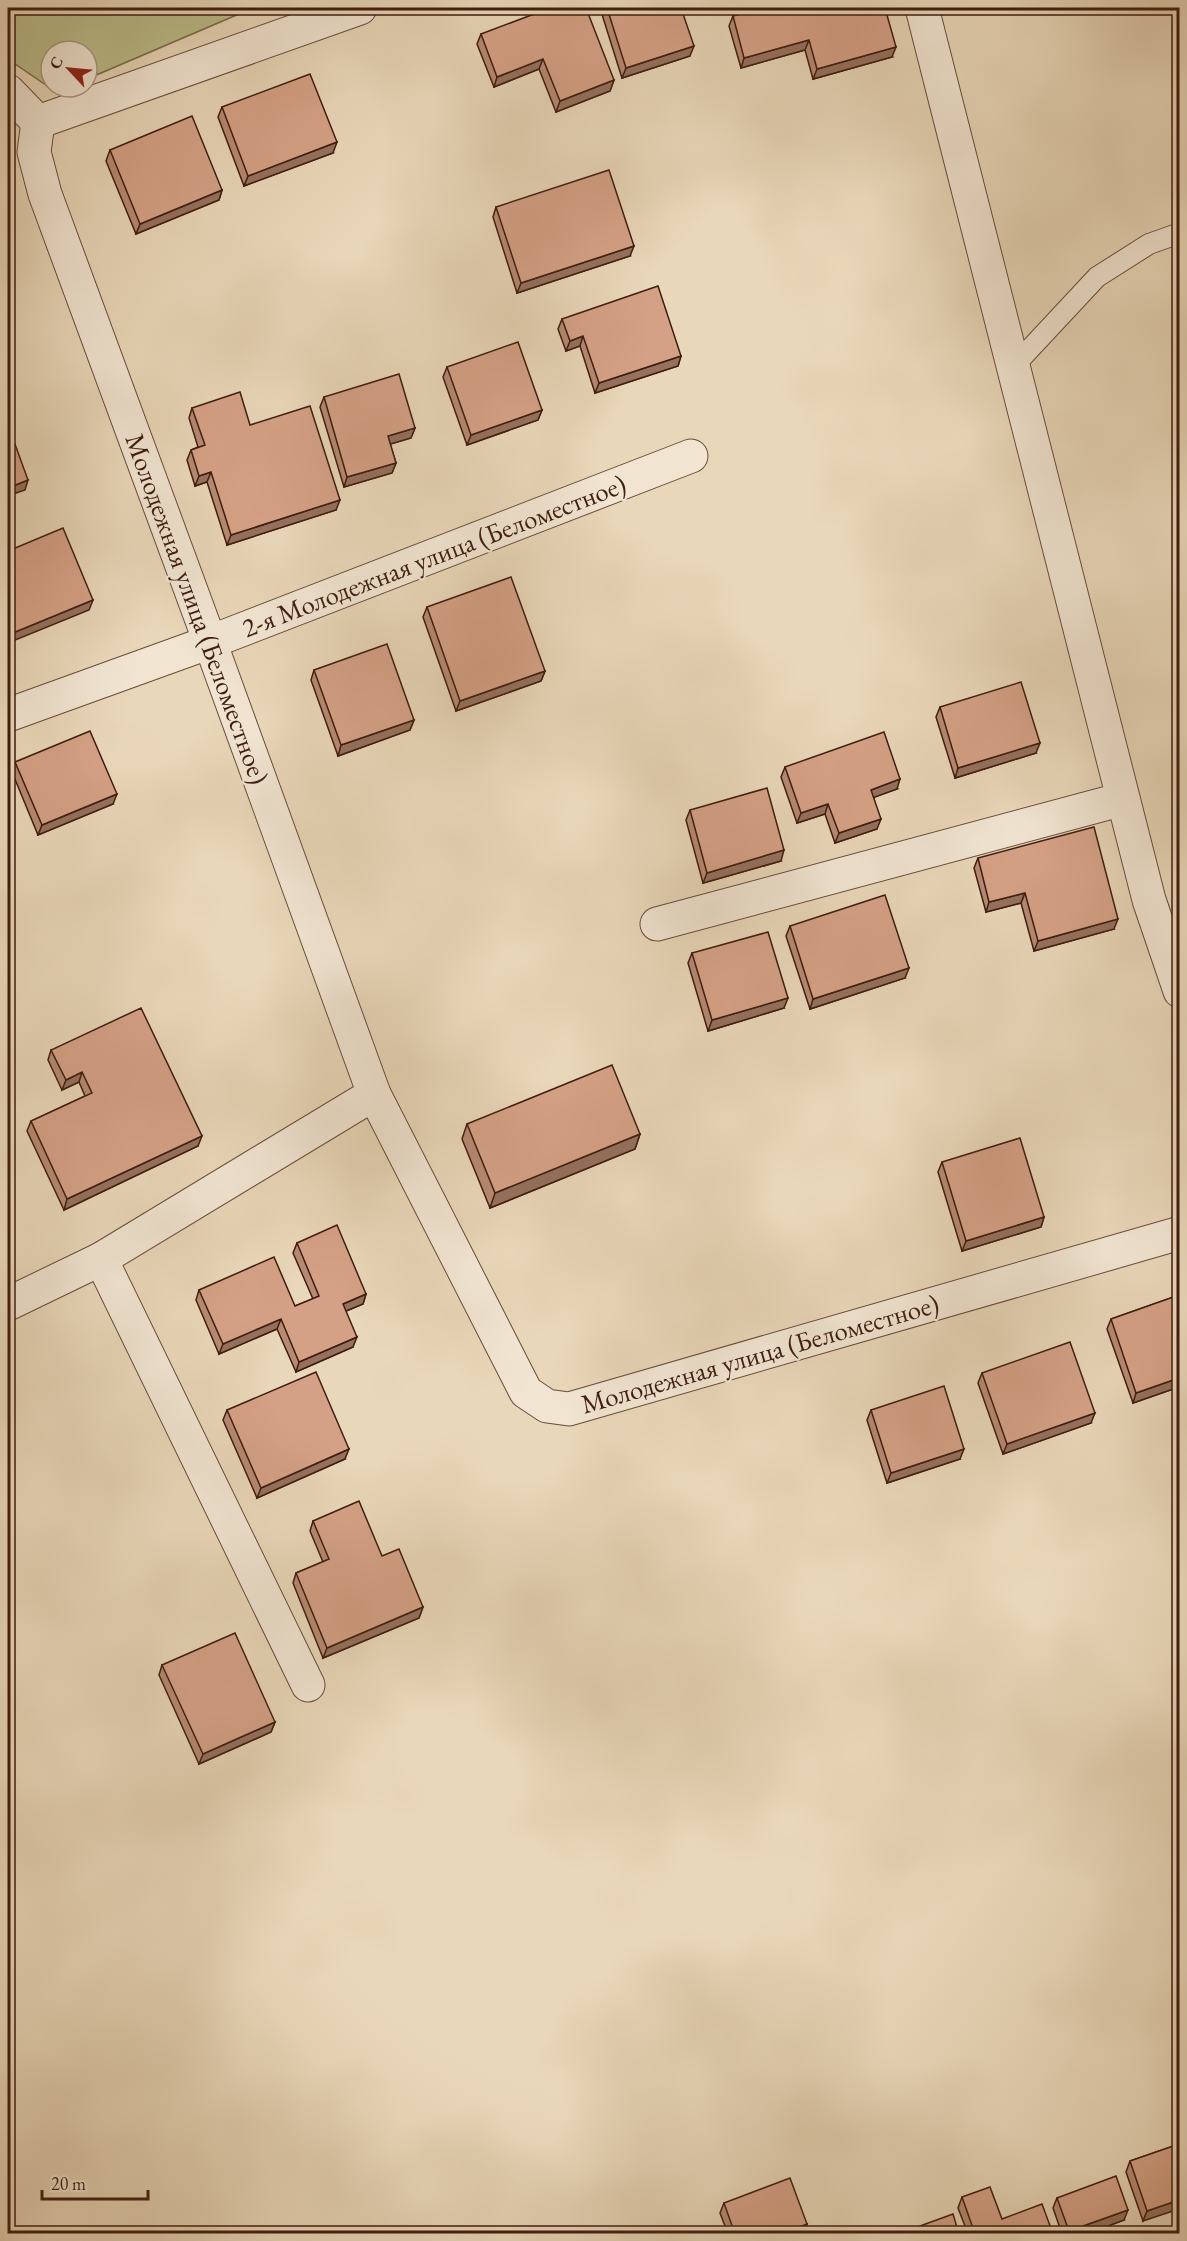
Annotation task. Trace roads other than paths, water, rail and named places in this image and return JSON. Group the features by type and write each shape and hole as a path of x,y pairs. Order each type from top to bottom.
{"street":[{"path":"8,91 38,122 360,8"},
{"path":"922,8 1149,900 1179,991"},
{"name":"Молодежная улица (Беломестное)","path":"38,122 34,152 45,194 374,1094 526,1392 536,1400 558,1409 569,1409 1179,1233"},
{"name":"2-я Молодежная улица (Беломестное)","path":"8,715 210,642 691,456"},
{"path":"657,924 1123,799"},
{"path":"8,1304 101,1259 374,1094"},
{"path":"101,1259 308,1685"}],"lane":[{"path":"1013,367 1097,277 1149,244 1179,233"}]}
